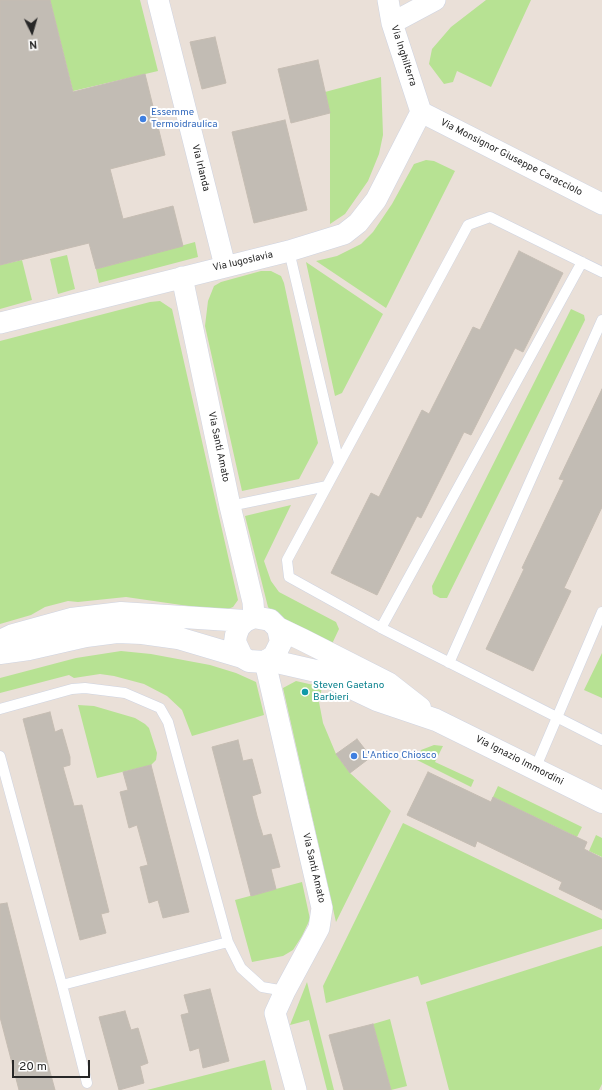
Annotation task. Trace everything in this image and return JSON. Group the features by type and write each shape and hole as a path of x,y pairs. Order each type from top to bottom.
{"street":[{"name":"Via Irlanda","path":"158,0 225,266"},
{"name":"Via Inghilterra","path":"388,0 392,23 421,112"},
{"path":"392,23 435,0"},
{"name":"Via Iugoslavia","path":"0,323 289,251 344,234 358,223 376,200 421,112"},
{"name":"Via Monsignor Giuseppe Caracciolo","path":"421,112 602,204"},
{"name":"Via Santi Amato","path":"182,277 230,506 253,602 249,619"},
{"path":"0,641 13,635 71,619 115,613 270,620 278,628 388,683 436,720"},
{"path":"242,657 235,642 236,635 249,619"},
{"path":"266,661 278,650 281,642 278,628"},
{"path":"0,653 29,649 86,636 117,632 142,633 178,638 242,657 249,661 266,661 316,671 378,700 436,720"},
{"name":"Via Santi Amato","path":"266,661 322,908 319,928 285,991 275,1013 296,1090"},
{"name":"Via Ignazio Immordini","path":"436,720 602,802"}],"lane":[{"path":"602,272 490,217 468,225 287,560 288,577 381,628 602,740"},
{"path":"289,251 339,463"},
{"path":"381,628 582,262"},
{"path":"449,663 602,320"},
{"path":"230,506 327,486"},
{"path":"535,769 602,612"},
{"path":"0,709 72,689 85,688 126,693 160,708 168,722 228,942 241,968 262,987 285,991"},
{"path":"0,756 87,1083"},
{"path":"62,985 228,942"}],"green space":[{"path":"50,0 140,0 158,71 73,91"},
{"path":"486,0 531,0 491,87 457,71 453,82 444,84 429,64 432,49 451,27"},
{"path":"381,77 383,135 379,154 368,181 345,214 330,224 330,113 325,92"},
{"path":"426,160 434,161 455,171 386,308 316,261 337,256 361,244 373,232 392,204 414,164"},
{"path":"195,242 198,257 99,283 96,269"},
{"path":"67,255 75,289 58,294 50,259"},
{"path":"22,260 32,300 0,309 0,265"},
{"path":"306,262 383,314 342,393 335,396"},
{"path":"261,271 271,271 281,276 284,283 318,443 299,479 242,491 205,326 208,301 214,286 221,282"},
{"path":"160,301 172,309 238,600 233,607 223,611 126,597 78,602 68,601 45,607 31,615 0,624 0,341 150,302"},
{"path":"571,309 584,315 585,320 447,598 440,598 433,594 432,586"},
{"path":"291,505 264,561 271,581 279,592 336,622 339,629 331,646 278,618 268,607 245,516"},
{"path":"121,651 151,654 210,665 236,673 256,682 264,715 192,736 182,710 167,696 144,684 100,674 74,678 69,675 0,693 0,678 76,658"},
{"path":"602,653 602,698 584,690"},
{"path":"296,681 322,687 319,702 323,723 336,754 350,773 391,811 336,922 283,688"},
{"path":"78,705 94,706 135,718 145,724 149,728 157,753 156,760 151,765 97,778"},
{"path":"434,745 443,746 435,762 474,780 471,787 417,760 421,750"},
{"path":"498,786 582,827 577,837 493,797"},
{"path":"403,823 602,919 602,929 421,985 418,976 326,1003 323,986"},
{"path":"596,835 602,838 602,857 589,851"},
{"path":"302,882 310,919 302,936 293,950 283,956 252,962 235,900"},
{"path":"602,946 602,1084 599,1090 449,1090 426,1002"},
{"path":"307,982 334,1090 327,1090 309,1020 290,1025"},
{"path":"390,1019 407,1086 391,1090 373,1024"},
{"path":"265,1060 272,1090 147,1090"}],"building":[{"path":"0,0 50,0 73,92 145,74 165,155 110,169 123,219 173,206 183,246 96,269 89,243 0,265"},
{"path":"215,37 226,83 202,89 190,42"},
{"path":"318,60 330,113 291,123 278,69"},
{"path":"285,120 307,210 254,223 232,132"},
{"path":"519,251 563,273 523,352 515,348 471,435 464,432 421,518 417,516 377,595 331,573 371,493 379,497 422,410 429,414 473,327 480,330"},
{"path":"602,389 602,507 564,588 571,591 533,671 486,649 524,569 522,568 564,480 559,479"},
{"path":"50,712 55,732 62,729 70,757 70,765 63,767 74,806 82,805 109,912 101,914 106,933 80,940 23,719"},
{"name":"L'Antico Chiosco","path":"357,739 371,757 350,773 336,754"},
{"path":"238,740 243,761 252,759 261,793 252,796 257,816 263,836 271,834 280,867 271,869 276,889 251,896 212,747"},
{"path":"151,765 189,912 163,918 158,900 149,903 140,867 148,865 137,825 129,828 120,792 128,790 123,772"},
{"path":"428,772 491,802 493,797 587,842 584,849 602,858 602,910 559,889 562,882 477,841 475,847 407,815"},
{"path":"7,903 55,1090 19,1090 0,1017 0,904"},
{"path":"210,989 229,1061 203,1068 199,1048 190,1051 181,1015 189,1013 184,995"},
{"path":"125,1011 131,1030 138,1028 148,1063 140,1066 144,1083 119,1090 99,1017"},
{"path":"373,1024 391,1090 344,1090 329,1035"}],"place":[{"name":"Essemme Termoidraulica","path":"143,119"},
{"name":"Steven Gaetano Barbieri","path":"305,692"},
{"name":"L'Antico Chiosco","path":"354,756"}]}
